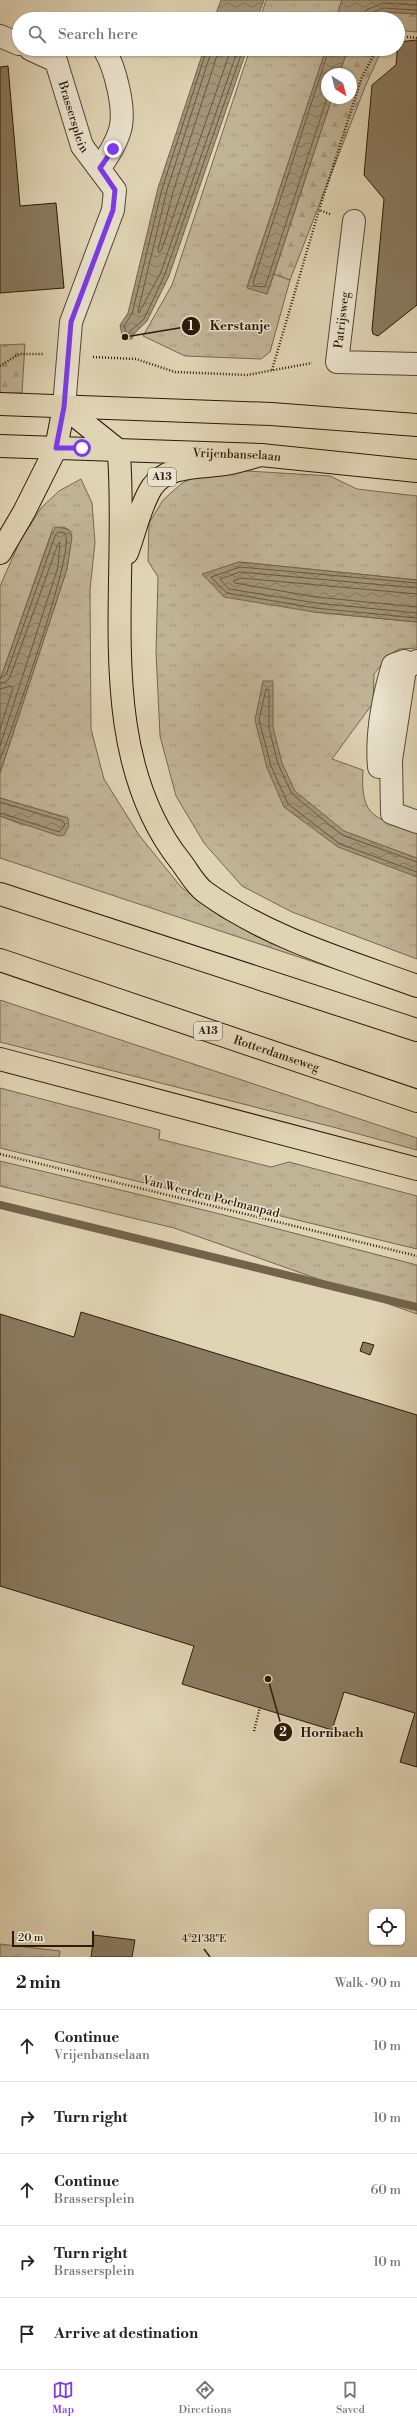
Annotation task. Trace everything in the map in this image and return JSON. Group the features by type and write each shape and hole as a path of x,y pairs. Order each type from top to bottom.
{"main road":[{"path":"0,404 142,408 263,414 417,425"},
{"path":"0,553 24,512 56,448 64,407"},
{"path":"64,407 118,450"},
{"name":"Vrijenbanselaan","path":"0,446 261,455 417,471"},
{"name":"A13","path":"118,450 121,480 121,674 128,740 133,769 142,794 165,842 203,891 260,925 345,960 417,986"},
{"name":"A13","path":"121,569 145,503 152,488 160,478 183,468 226,464 261,455"},
{"path":"0,894 417,1030"},
{"name":"Rotterdamseweg","path":"0,960 417,1101"},
{"path":"0,1059 417,1169"}],"street":[{"path":"0,36 12,41"},
{"name":"Brassersplein","path":"60,56 82,146 100,168 115,190 113,210 71,322 64,407"},
{"name":"Brassersplein","path":"100,168 113,149 121,128 121,106 113,69 107,56"},
{"name":"Patrijsweg","path":"354,221 337,362 417,364"},
{"path":"417,658 393,665 383,696 378,753 380,785 392,814 417,822"},
{"path":"392,814 391,760 405,669 417,662"}],"path":[{"path":"405,37 417,38"},
{"path":"272,370 319,210 362,77 373,56"},
{"path":"319,210 354,221"},
{"path":"0,366 19,354 136,359 175,372 247,375 302,364 337,362"},
{"name":"Van Weerden Poelmanpad","path":"0,1154 417,1256"},
{"path":"254,1731 260,1707"}],"green space":[{"path":"266,0 342,0 338,12 262,12"},
{"path":"405,13 417,14 417,32 405,31"},
{"path":"248,56 324,56 247,287 267,294 274,274 290,280 270,352 261,359 185,356 143,336 172,285"},
{"path":"345,56 379,56 365,87 290,280 274,274 330,104 357,104 357,68 341,68"},
{"path":"25,344 22,393 0,393 0,345"},
{"path":"231,470 330,476 357,489 417,496 417,580 239,562 314,612 417,622 417,648 399,649 388,656 374,674 373,703 332,759 363,770 364,798 368,807 374,814 381,819 417,832 417,959 292,912 242,886 204,843 176,796 160,736 156,652 158,577 148,561 149,523 163,500 181,484 192,478"},
{"path":"81,479 92,503 95,543 90,589 91,729 104,779 139,835 181,887 221,917 341,971 0,858 0,816 23,825 68,818 0,798 0,773 67,569 72,532 64,527 53,528 0,680 0,586 20,541 41,508 59,491"},
{"path":"0,1000 417,1138 417,1150 333,1127 0,1042"},
{"path":"0,1088 160,1130 159,1139 271,1167 289,1162 417,1196 417,1249 0,1148"},
{"path":"0,1161 220,1214 417,1265 417,1314 174,1228 0,1186"},
{"path":"0,1944 60,1951 59,1957 0,1957"}],"water":[{"path":"221,0 264,0 260,12 217,12"},
{"path":"342,0 417,0 417,14 405,13 405,12 338,12"},
{"path":"202,56 245,56 169,276 147,321 133,335 132,339 128,339 122,335 120,325 128,313 158,188"},
{"path":"324,56 345,56 341,68 321,68 321,104 330,104 267,294 247,288"},
{"path":"56,527 68,529 72,537 67,569 0,773 0,680 51,535"},
{"path":"239,562 417,580 417,622 314,612 224,597 202,574"},
{"path":"263,681 273,681 273,727 282,763 295,791 344,831 417,858 417,877 338,847 284,807 267,768 255,720"},
{"path":"0,798 68,818 69,826 64,835 59,836 0,816"}],"building":[{"path":"417,40 417,305 378,336 373,334 372,330 384,199 364,175 372,85 396,65 397,56 405,56 405,41"},
{"path":"8,66 20,206 56,203 64,288 0,293 0,67"},
{"path":"81,1312 417,1415 417,1767 400,1762 415,1713 344,1692 332,1730 182,1684 194,1646 0,1586 0,1314 74,1337"},
{"path":"363,1342 374,1345 370,1355 360,1351"},
{"path":"94,1935 135,1940 132,1957 91,1957"}],"waterway":[{"path":"0,1205 417,1307"}],"place":[{"name":"Kerstanje","path":"125,337"},
{"name":"Hornbach","path":"268,1679"}],"route":[{"path":"82,448 56,448 64,407 68,356 67,346 71,322 113,210 115,190 100,168 113,149"}]}
